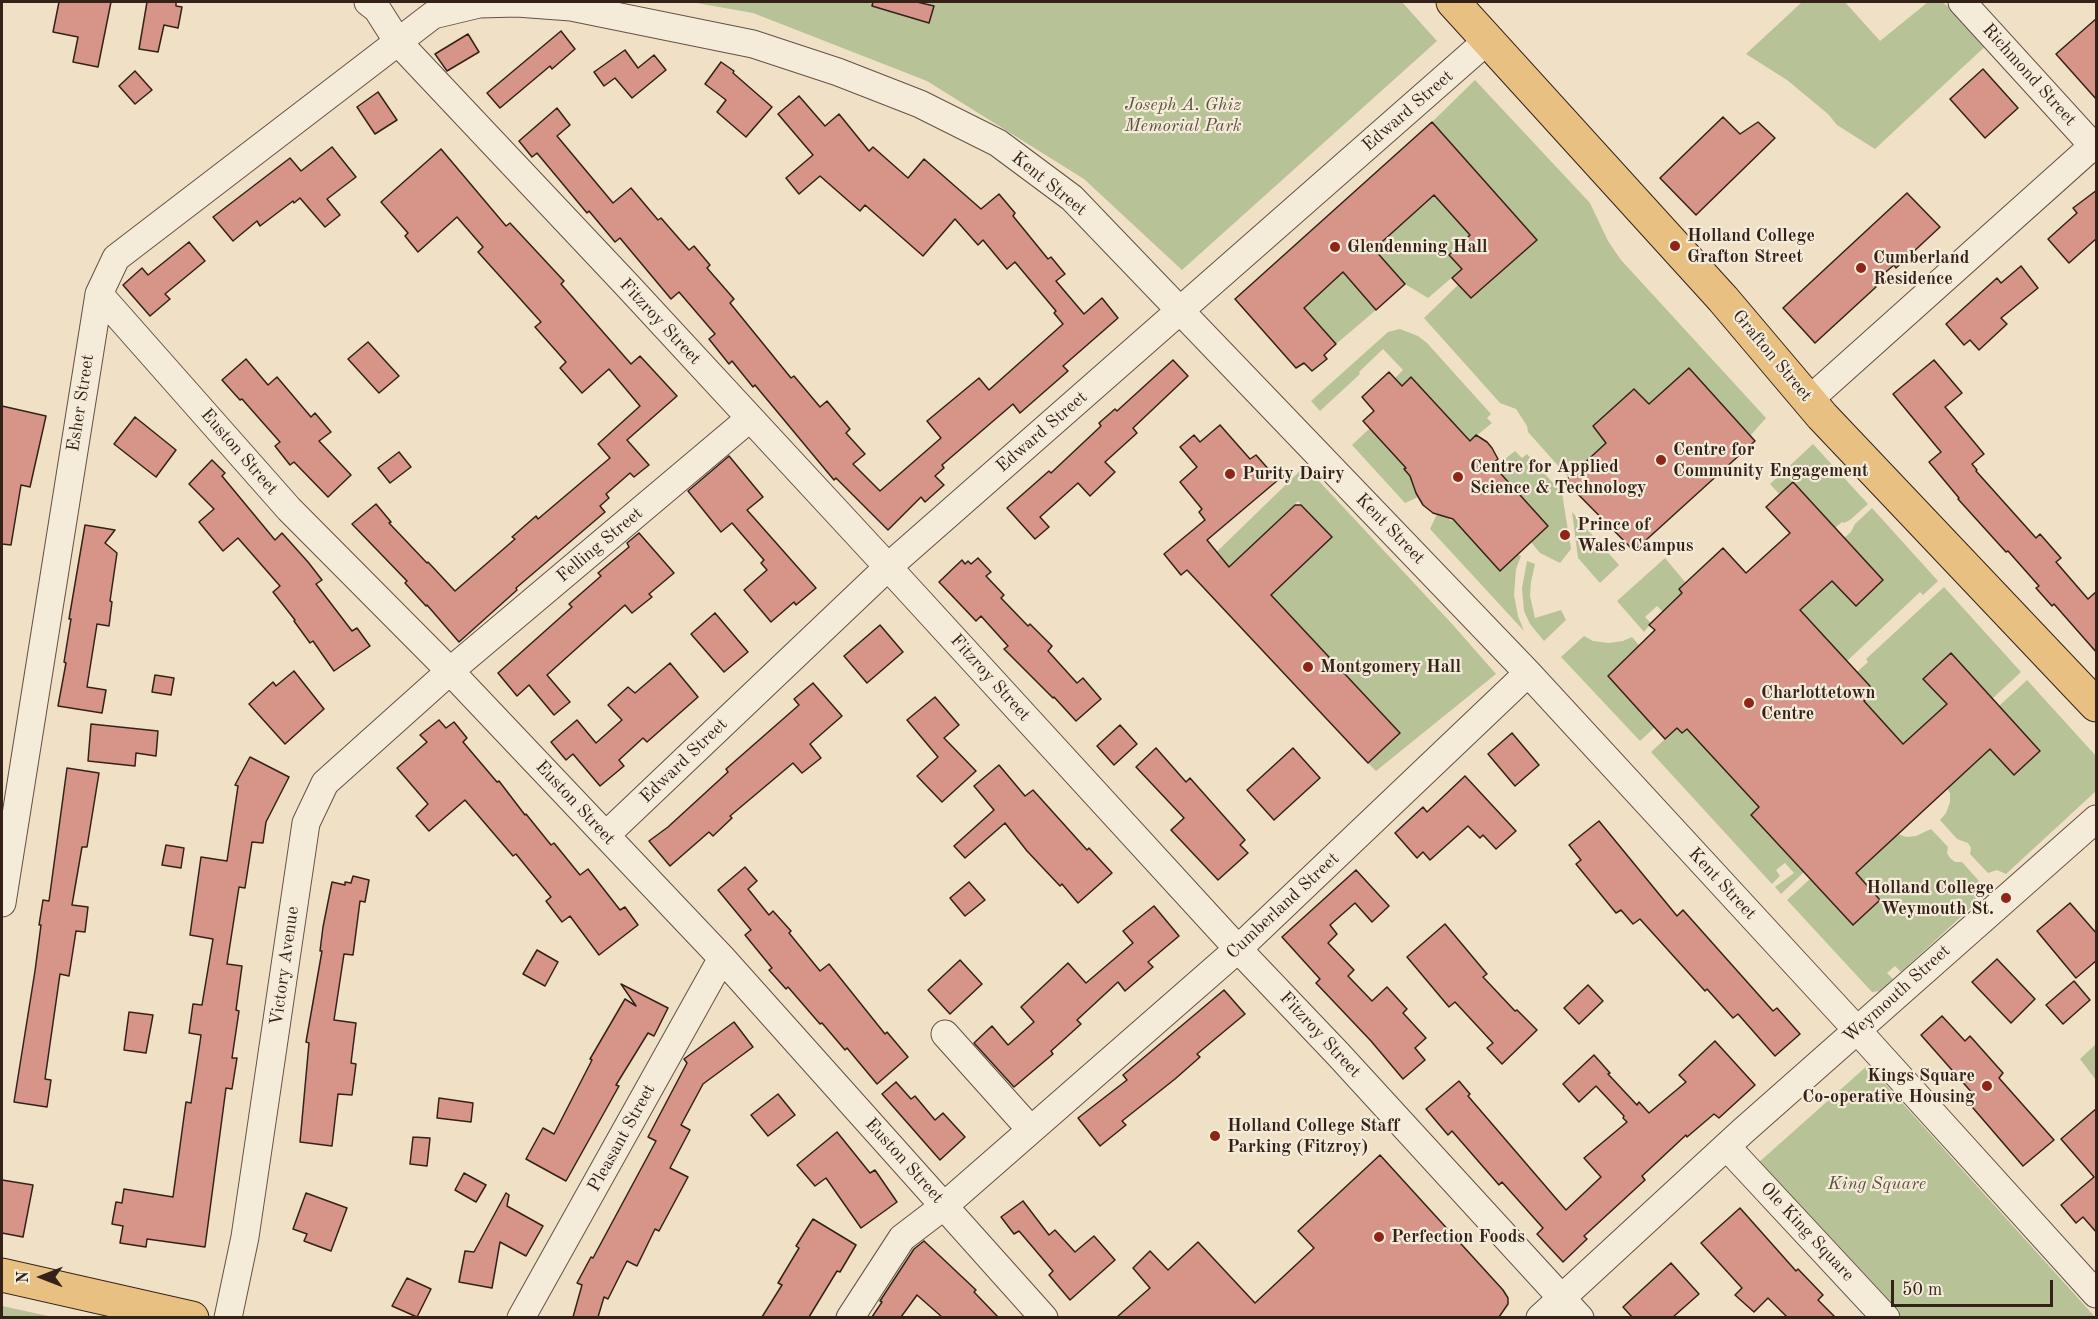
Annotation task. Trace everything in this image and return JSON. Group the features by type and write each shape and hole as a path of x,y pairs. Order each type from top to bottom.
{"main road":[{"name":"Grafton Street","path":"1453,2 1723,299 1809,400 2097,705"},
{"path":"2,1275 192,1317"}],"street":[{"name":"Fitzroy Street","path":"368,2 377,9 398,42 619,277 1238,949 1581,1317"},
{"name":"Richmond Street","path":"1962,2 2096,146"},
{"name":"Kent Street","path":"398,42 433,15 479,4 516,3 571,7 753,45 838,72 920,104 998,143 1072,198 1181,310 1528,674 2097,1294"},
{"name":"Edward Street","path":"606,835 888,567 1489,39"},
{"name":"Esher Street","path":"2,903 99,294 116,258 398,42"},
{"path":"1809,400 2096,146"},
{"name":"Euston Street","path":"99,294 289,509 450,671 722,958 1044,1317"},
{"name":"Felling Street","path":"450,671 749,419"},
{"name":"Victory Avenue","path":"228,1317 245,1237 306,823 325,783 450,671"},
{"name":"Cumberland Street","path":"850,1317 902,1238 944,1206 1238,949 1528,674"},
{"name":"Weymouth Street","path":"1540,1317 1857,1030 2097,819"},
{"name":"Pleasant Street","path":"521,1317 722,958"},
{"path":"945,1034 1031,1130"},
{"name":"Ole King Square","path":"1727,1147 1886,1317"}],"green space":[{"name":"Joseph A. Ghiz Memorial Park","path":"691,2 1402,2 1437,41 1182,270 1084,179 927,81 753,13"},
{"path":"1802,2 1845,2 1880,41 1928,2 1942,2 1992,40 1875,149 1837,125 1828,114 1787,80 1746,54"},
{"path":"1475,80 1590,203 1608,241 1621,260 1766,418 1750,436 1689,368 1649,404 1634,390 1593,426 1606,443 1569,478 1528,432 1527,426 1516,409 1500,403 1424,318 1459,284 1472,298 1537,240 1432,122"},
{"path":"1434,195 1470,235 1449,254 1462,269 1428,298 1405,284 1374,249"},
{"path":"1343,272 1376,310 1336,344 1304,308"},
{"path":"1400,329 1418,336 1427,343 1491,414 1487,418 1492,423 1470,441 1412,377 1402,386 1395,378 1403,370 1383,349 1320,411 1311,401 1388,332"},
{"path":"1370,428 1419,485 1415,489 1418,497 1405,503 1352,445"},
{"path":"1813,444 1868,504 1850,520 1842,522 1835,528 1780,495 1770,484"},
{"path":"1515,451 1522,458 1527,454 1562,493 1571,549 1560,563 1540,553 1531,542 1548,526 1495,467"},
{"path":"1305,466 1496,674 1376,771 1368,763 1400,733 1271,595 1332,537 1298,501 1205,589 1193,575"},
{"path":"1872,508 1938,581 1923,595 1920,592 1847,661 1791,619 1832,581 1856,606 1883,580 1844,538"},
{"path":"1441,510 1451,521 1453,519 1521,556 1516,569 1514,595 1524,631 1430,529"},
{"path":"1572,512 1619,565 1600,583 1578,558"},
{"path":"1665,558 1686,583 1689,599 1669,618 1657,606 1645,617 1651,623 1644,632 1617,601"},
{"path":"1527,561 1535,564 1530,596 1535,618 1561,610 1566,620 1544,641 1530,624 1524,611 1522,588"},
{"path":"1944,587 2021,672 1992,699 1923,679 1947,704 1903,744 1864,701 1869,696 1857,672 1868,662 1866,659"},
{"path":"1584,636 1593,641 1609,643 1632,637 1639,645 1624,659 1655,727 1640,741 1561,657"},
{"path":"2027,680 2096,756 2096,791 2006,874 1997,870 1988,873 1970,854 1971,848 1968,843 1957,839 1940,820 1946,813 1950,802 1950,793 1947,788 1990,749 2014,775 2040,751 1999,706"},
{"path":"1677,728 1682,733 1687,729 1748,795 1777,791 1751,815 1804,872 1781,894 1775,887 1794,873 1785,863 1776,870 1780,876 1772,884 1651,752"},
{"path":"1931,829 1948,847 1947,853 1950,858 1955,862 1962,862 1979,881 1974,891 1977,902 1901,972 1895,966 1887,973 1893,979 1880,991 1872,992 1787,900 1810,879 1853,925 1856,873 1898,834 1906,837 1916,836"},
{"path":"2096,1044 2096,1080 2080,1059"},
{"name":"King Square","path":"1868,1065 2095,1317 1902,1317 1758,1163"},
{"path":"2,1306 53,1317 2,1317"}],"building":[{"path":"59,2 111,2 98,67 73,62 78,37 53,32"},
{"path":"147,2 176,2 176,6 182,7 178,28 164,25 158,52 139,49"},
{"path":"873,2 917,2 934,6 929,23 872,6"},
{"path":"2097,18 2097,100 2056,54"},
{"path":"561,31 575,49 552,69 550,66 500,108 487,93"},
{"path":"468,34 479,52 447,71 435,54"},
{"path":"625,50 638,68 654,55 666,70 632,98 615,78 604,86 594,72"},
{"path":"721,62 734,71 733,73 772,107 746,137 717,112 726,100 705,84"},
{"path":"1983,69 2018,108 1985,138 1950,99"},
{"path":"135,71 152,90 135,104 119,86"},
{"path":"378,92 397,120 375,134 357,107"},
{"path":"799,96 825,126 839,114 869,151 873,147 908,178 924,159 981,209 999,194 1015,213 1013,216 1048,259 1051,257 1065,274 1056,281 1084,314 1102,298 1118,318 1063,366 1068,371 1020,413 1013,404 942,465 944,468 935,476 944,485 925,502 921,497 888,530 836,478 834,480 755,385 753,387 732,361 729,364 709,339 715,334 679,292 671,299 620,238 615,242 589,211 587,213 537,153 532,157 519,141 557,108 570,125 557,136 613,203 631,188 658,220 661,218 689,250 694,246 710,265 707,268 734,299 730,303 791,378 794,376 820,407 827,401 850,429 846,433 865,454 853,464 880,491 941,438 927,421 979,378 989,390 1063,324 1054,313 1056,311 1015,262 1007,269 983,240 978,245 955,219 923,256 865,205 860,211 820,176 799,194 786,178 813,155 778,114"},
{"path":"1723,117 1740,134 1758,122 1775,138 1696,215 1660,178"},
{"name":"Glendenning Hall","path":"1432,122 1537,240 1471,298 1452,278 1462,269 1449,255 1470,235 1434,195 1374,249 1405,284 1376,310 1343,272 1304,308 1336,344 1324,355 1327,359 1312,371 1304,363 1296,368 1235,299"},
{"path":"332,147 356,177 327,199 340,215 325,227 300,198 260,226 257,221 233,241 213,217 290,158 301,171"},
{"path":"441,149 506,226 510,223 564,281 561,284 631,364 640,356 677,396 627,440 649,465 634,477 630,473 606,494 609,498 600,506 605,512 516,588 517,590 459,642 405,583 407,581 352,524 376,504 391,522 389,523 455,591 515,539 512,537 536,516 538,519 610,458 598,444 640,406 609,369 582,393 560,368 566,362 535,327 541,322 478,252 483,247 457,217 418,252 405,236 408,233 381,202"},
{"path":"2097,190 2097,238 2069,263 2048,239 2077,213 2073,208"},
{"name":"Cumberland Residence","path":"1907,193 1940,227 1896,268 1894,265 1873,283 1876,287 1815,343 1783,308"},
{"path":"189,242 205,261 165,294 170,299 150,316 123,285 142,268 148,275"},
{"path":"2021,266 2038,288 2001,318 2007,324 1979,350 1970,340 1964,345 1946,324 1997,278 2001,283"},
{"path":"368,342 399,376 379,393 348,359"},
{"path":"246,359 268,385 277,377 311,417 315,413 331,432 319,441 351,475 328,497 294,462 290,465 275,446 280,442 222,380"},
{"path":"1173,360 1188,376 1133,428 1137,433 1105,462 1115,472 1090,496 1078,483 1040,517 1049,527 1035,539 1007,508 1049,471 1051,473 1101,426 1099,423 1115,409 1117,411"},
{"path":"1934,360 1962,393 1945,407 1984,454 1972,464 1976,471 2036,538 2040,534 2061,558 2056,562 2088,599 2097,591 2097,653 2054,604 2052,606 2036,588 2039,586 1958,499 1929,462 1941,452 1893,394"},
{"name":"Centre for Community Engagement","path":"1689,368 1755,441 1634,551 1565,481 1606,443 1593,426 1634,389 1649,404"},
{"name":"Centre for Applied Science & Technology","path":"1389,372 1402,386 1411,377 1470,441 1476,435 1487,442 1498,459 1492,464 1548,526 1500,571 1453,519 1433,513 1423,505 1410,476 1404,469 1406,468 1363,421 1374,411 1362,397"},
{"path":"2,406 46,416 30,487 21,485 11,545 2,544"},
{"path":"135,417 176,450 156,477 114,444"},
{"name":"Montgomery Hall","path":"1220,425 1250,459 1256,455 1278,480 1207,540 1229,567 1295,505 1301,505 1332,537 1271,595 1400,733 1368,763 1187,570 1181,575 1164,554 1205,520 1199,512 1202,509 1180,482 1197,467 1180,447 1194,435 1200,442"},
{"path":"399,452 411,467 390,483 378,468"},
{"path":"729,456 763,497 747,510 816,588 796,605 794,602 771,622 744,590 767,570 761,563 764,560 732,523 721,532 688,491"},
{"path":"212,460 225,473 222,476 275,540 282,533 308,562 322,580 316,584 352,631 357,628 370,646 334,671 313,641 310,643 273,592 280,586 238,538 223,551 199,522 214,509 189,484"},
{"name":"Charlottetown Centre","path":"1793,482 1883,580 1856,606 1832,581 1800,610 1869,685 1873,691 1864,701 1903,744 1947,704 1923,679 1951,653 2040,751 2014,775 1990,749 1856,873 1880,900 1853,925 1751,815 1759,807 1687,729 1682,733 1677,728 1665,739 1608,676 1655,630 1649,625 1682,593 1679,589 1723,548 1746,573 1790,533 1766,507"},
{"path":"85,525 115,530 105,543 117,553 109,626 97,624 87,687 106,690 102,713 58,706 66,663 64,662 71,619 69,619"},
{"path":"639,533 674,573 649,594 652,597 632,613 625,605 547,675 570,702 554,715 529,685 517,696 498,673 572,607 569,604 601,576 598,573 629,547 627,543"},
{"path":"978,558 991,572 986,576 1004,595 1001,598 1028,626 1030,624 1052,646 1048,651 1077,683 1083,678 1101,699 1076,721 1004,649 1008,646 981,616 976,621 939,582 962,560 965,564 968,561 971,564"},
{"path":"715,613 748,652 724,672 691,634"},
{"path":"880,625 903,652 867,683 844,656"},
{"path":"670,663 698,697 647,742 643,738 619,760 624,766 600,786 573,754 566,760 551,742 577,720 596,743 622,720 608,705 628,687 635,693"},
{"path":"294,671 324,709 285,744 249,704 273,682 276,686"},
{"path":"155,675 174,678 171,695 152,692"},
{"path":"813,683 842,716 810,744 821,758 802,773 793,763 730,816 732,818 713,836 709,832 670,866 649,841 668,827 728,772 726,769 799,705 794,699"},
{"path":"935,697 959,725 944,738 976,771 942,802 917,776 938,757 907,720"},
{"path":"439,720 446,728 454,722 467,738 463,742 497,782 499,781 551,845 554,843 580,875 588,869 620,910 625,907 638,925 599,955 570,916 562,922 546,901 551,897 516,854 513,856 465,800 429,831 416,816 428,804 397,768 427,742 420,735"},
{"path":"91,724 158,731 156,756 136,753 135,766 88,761"},
{"path":"1120,725 1137,744 1114,765 1097,746"},
{"path":"1512,733 1539,765 1515,786 1488,754"},
{"path":"1156,748 1186,782 1190,778 1245,840 1240,845 1248,853 1218,880 1171,830 1184,818 1136,767"},
{"path":"1293,748 1320,778 1274,820 1247,790"},
{"path":"250,757 289,777 266,822 263,843 252,842 245,888 239,887 227,964 242,966 236,1010 239,1011 232,1058 237,1058 232,1089 226,1088 205,1247 147,1239 146,1247 120,1243 123,1226 112,1224 116,1202 122,1203 124,1189 173,1197 186,1102 191,1103 201,1035 189,1033 193,1004 202,1005 213,939 190,935 201,857 227,861 238,786 235,785"},
{"path":"999,765 1025,796 1033,790 1087,850 1089,848 1112,873 1078,903 1062,884 1060,886 1027,851 1005,823 965,858 954,846 994,810 974,786"},
{"path":"67,768 99,773 87,847 82,847 72,905 88,907 85,932 76,931 69,976 60,974 45,1079 51,1080 47,1107 14,1102 35,971 43,900 49,901"},
{"path":"1465,776 1516,831 1496,849 1483,835 1480,838 1468,826 1430,860 1423,852 1417,858 1395,833 1423,807 1427,812"},
{"path":"1599,821 1677,916 1683,910 1773,1011 1777,1008 1800,1034 1775,1056 1738,1014 1733,1018 1707,989 1705,991 1640,919 1633,924 1621,910 1616,913 1576,864 1581,860 1569,845"},
{"path":"166,845 184,848 181,868 162,865"},
{"path":"745,867 757,881 748,889 769,915 773,911 791,931 789,933 820,971 829,964 885,1034 887,1032 908,1057 877,1084 847,1048 845,1050 788,987 786,989 769,970 772,968 745,935 751,930 718,890"},
{"path":"1356,870 1389,906 1372,922 1355,903 1330,925 1337,934 1328,943 1354,970 1348,976 1372,1001 1387,987 1407,1009 1403,1013 1426,1038 1415,1048 1425,1060 1403,1079 1371,1041 1316,983 1320,979 1282,937"},
{"path":"353,876 369,880 365,902 360,901 353,955 344,954 334,1020 356,1023 351,1063 356,1064 352,1095 338,1094 332,1146 300,1142 309,1043 306,1042 322,951 320,951 323,927 332,882 345,885 345,882 351,883"},
{"path":"969,882 985,900 965,916 950,898"},
{"path":"2070,903 2097,934 2097,960 2076,978 2037,931"},
{"path":"1154,906 1179,936 1148,962 1153,967 1125,991 1118,982 1077,1020 1081,1024 1051,1051 1053,1054 1014,1087 974,1043 992,1026 1008,1045 1034,1022 1021,1007 1068,963 1086,983 1133,943 1123,931"},
{"path":"1445,924 1487,974 1483,977 1515,1011 1517,1010 1537,1030 1502,1064 1487,1048 1493,1043 1455,1002 1449,1007 1407,957"},
{"path":"537,950 558,962 545,986 523,974"},
{"path":"1997,959 2035,999 2011,1023 1972,982"},
{"path":"960,960 982,984 950,1014 928,990"},
{"path":"2074,981 2090,1000 2063,1024 2046,1005"},
{"path":"621,984 668,1008 654,1036 648,1033 616,1085 619,1086 566,1181 526,1159 543,1128 554,1134 592,1060 590,1059 625,999 636,1006"},
{"path":"1588,985 1603,1001 1579,1024 1564,1008"},
{"path":"1224,990 1245,1014 1197,1054 1200,1057 1175,1079 1122,1121 1126,1125 1100,1146 1078,1118 1127,1080 1123,1075"},
{"path":"129,1012 153,1015 146,1053 124,1050"},
{"name":"Kings Square Co-operative Housing","path":"1942,1016 1965,1041 1970,1036 2003,1073 1999,1078 2054,1140 2023,1166 1967,1101 1974,1095 1921,1035"},
{"path":"734,1022 753,1047 703,1084 681,1125 690,1130 670,1168 688,1177 659,1231 655,1229 637,1266 627,1261 608,1299 604,1297 598,1317 573,1317 582,1285 577,1283 591,1257 593,1258 656,1141 648,1137 687,1063 684,1059"},
{"path":"1715,1041 1755,1085 1719,1118 1714,1114 1687,1137 1686,1135 1642,1176 1645,1180 1584,1236 1587,1239 1563,1262 1537,1234 1543,1228 1502,1182 1499,1185 1452,1131 1448,1135 1426,1109 1459,1081 1470,1094 1468,1096 1566,1210 1601,1177 1584,1158 1627,1122 1596,1086 1579,1102 1563,1084 1594,1055 1637,1105 1639,1102 1649,1113 1686,1082 1679,1075"},
{"path":"896,1082 911,1099 915,1096 935,1120 943,1113 965,1137 940,1160 882,1094"},
{"path":"778,1094 795,1115 768,1136 751,1115"},
{"path":"439,1098 473,1103 471,1122 437,1118"},
{"path":"2097,1108 2097,1233 2083,1217 2076,1223 2061,1205 2094,1177 2061,1139"},
{"path":"837,1132 870,1173 875,1170 897,1202 861,1228 826,1178 815,1186 797,1165"},
{"path":"413,1137 430,1138 427,1166 410,1164"},
{"name":"Perfection Foods","path":"1380,1155 1503,1290 1508,1298 1508,1304 1499,1317 1117,1317 1150,1288 1133,1268 1150,1251 1168,1270 1198,1242 1255,1303 1314,1248 1298,1231"},
{"path":"464,1173 486,1185 476,1202 455,1190"},
{"path":"2,1180 33,1185 23,1237 2,1233"},
{"path":"306,1193 347,1208 331,1251 304,1241 307,1234 293,1229"},
{"path":"506,1193 509,1195 507,1206 543,1226 526,1256 500,1242 492,1288 459,1282 465,1251 474,1252"},
{"path":"1023,1201 1049,1235 1055,1230 1075,1252 1094,1236 1115,1260 1070,1300 1049,1275 1053,1271 1019,1231 1014,1234 1001,1217"},
{"path":"1740,1208 1796,1271 1798,1269 1823,1295 1818,1300 1835,1317 1787,1317 1768,1298 1754,1312 1735,1295 1742,1288 1701,1243"},
{"path":"813,1219 856,1245 809,1317 762,1317 782,1285 778,1283 799,1248 796,1246"},
{"path":"924,1241 976,1290 974,1292 998,1317 942,1317 917,1295 901,1317 872,1317 914,1249"},
{"path":"1671,1263 1699,1294 1673,1317 1632,1317 1623,1307"},
{"path":"407,1278 431,1289 417,1317 392,1306"}],"place":[{"name":"Holland College Grafton Street","path":"1675,246"},
{"name":"Glendenning Hall","path":"1335,247"},
{"name":"Cumberland Residence","path":"1861,268"},
{"name":"Centre for Community Engagement","path":"1661,460"},
{"name":"Purity Dairy","path":"1230,474"},
{"name":"Centre for Applied Science & Technology","path":"1458,477"},
{"name":"Prince of Wales Campus","path":"1565,535"},
{"name":"Montgomery Hall","path":"1308,667"},
{"name":"Charlottetown Centre","path":"1749,703"},
{"name":"Holland College Weymouth St.","path":"2006,898"},
{"name":"Kings Square Co-operative Housing","path":"1987,1086"},
{"name":"Holland College Staff Parking (Fitzroy)","path":"1215,1136"},
{"name":"Perfection Foods","path":"1379,1237"}]}
